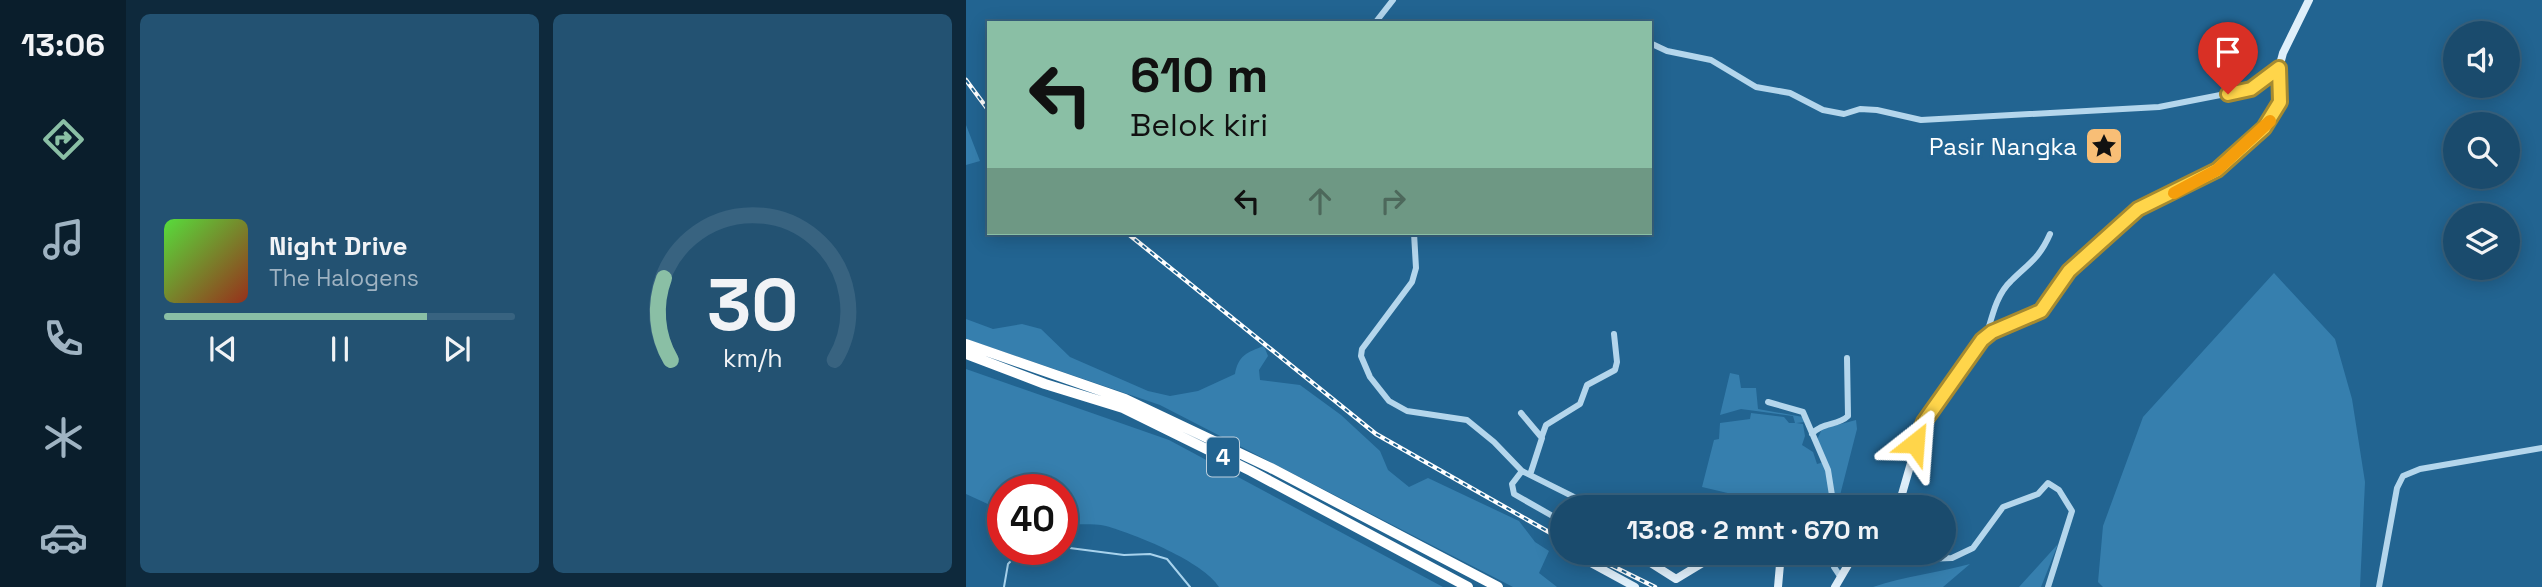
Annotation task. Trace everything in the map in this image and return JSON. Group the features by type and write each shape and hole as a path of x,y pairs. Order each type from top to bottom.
{"highway":[{"name":"4","path":"966,344 1125,399 1271,468 1498,587"},
{"name":"4","path":"966,354 1045,384 1123,408 1251,471 1468,587"}],"street":[{"path":"1377,21 1393,0"},
{"path":"1986,337 2041,311 2069,271 2138,209 2217,170 2264,128 2280,102 2279,68 2283,53 2309,0"},
{"path":"1652,44 1667,51 1712,60 1756,87 1790,93 1823,110 1844,114 1860,109 1877,110 1921,120 2159,107 2251,89 2279,68"},
{"path":"1902,495 1921,428 1986,337 1997,301 2010,281 2033,263 2050,234"},
{"path":"1414,235 1416,268 1412,282 1404,296 1365,343 1361,356 1364,366 1389,401 1407,411 1468,420 1522,471 1570,495"},
{"path":"1530,475 1546,425 1580,404 1587,385 1615,370 1617,362 1614,334"},
{"path":"1812,434 1821,425 1844,420 1848,416 1846,358"},
{"path":"1768,401 1800,409 1828,470 1832,495"},
{"path":"1521,413 1542,436"},
{"path":"2379,587 2398,488 2403,476 2420,469 2542,448"},
{"path":"1522,471 1513,484 1514,494 1550,515"},
{"path":"1956,556 1973,548 2003,507 2038,494 2048,483 2059,490 2072,511 2048,587"},
{"path":"1594,565 1635,587"},
{"path":"1654,565 1676,579 1699,565"},
{"path":"1778,587 1780,565"},
{"path":"1834,565 1840,576"},
{"path":"1835,587 1847,565"}],"shaded area":[{"path":"966,125 980,161 966,165"},
{"path":"2274,273 2335,339 2352,399 2365,482 2360,587 2103,587 2098,582 2103,526 2143,417"},
{"path":"966,319 993,329 1022,324 1041,329 1070,357 1148,391 1170,396 1198,391 1235,374 1238,363 1244,356 1264,346 1268,356 1259,370 1260,380 1300,385 1341,415 1380,451 1388,470 1409,487 1428,478 1519,521 1535,542 1549,551 1539,573 1557,587 1513,587 1160,405 966,339"},
{"path":"966,369 1169,440 1443,587 1219,587 1199,568 1168,550 1119,530 1101,525 1078,524 1078,474 987,474 987,504 966,494"},
{"path":"1730,373 1739,375 1741,388 1756,388 1758,409 1803,417 1805,422 1796,423 1803,424 1805,436 1802,445 1813,452 1817,464 1824,462 1817,440 1822,429 1856,420 1857,429 1840,495 1736,495 1702,487 1714,440 1719,439 1720,423 1750,419 1751,413 1784,417 1789,423 1795,423 1793,416 1741,409 1720,415"},
{"path":"2058,544 2041,587 2019,587"},
{"path":"1970,564 1943,587 1873,587 1897,580"}],"waterway":[{"path":"1078,549 1124,555 1150,554 1167,559 1190,587"},
{"path":"1004,587 1008,565"}],"railway":[{"path":"966,80 987,108"},
{"path":"1129,235 1376,434 1550,533"},
{"path":"1610,565 1655,587"}],"slow traffic":[{"path":"2174,193 2217,170 2270,121"}],"place":[{"name":"Pasir Nangka","path":"2104,146"}],"route":[{"path":"1915,443 1924,422 1957,380 1982,340 1992,332 2041,311 2069,271 2119,229 2138,209 2200,181 2217,170 2271,121 2280,102 2279,68 2251,89 2228,94"}]}
